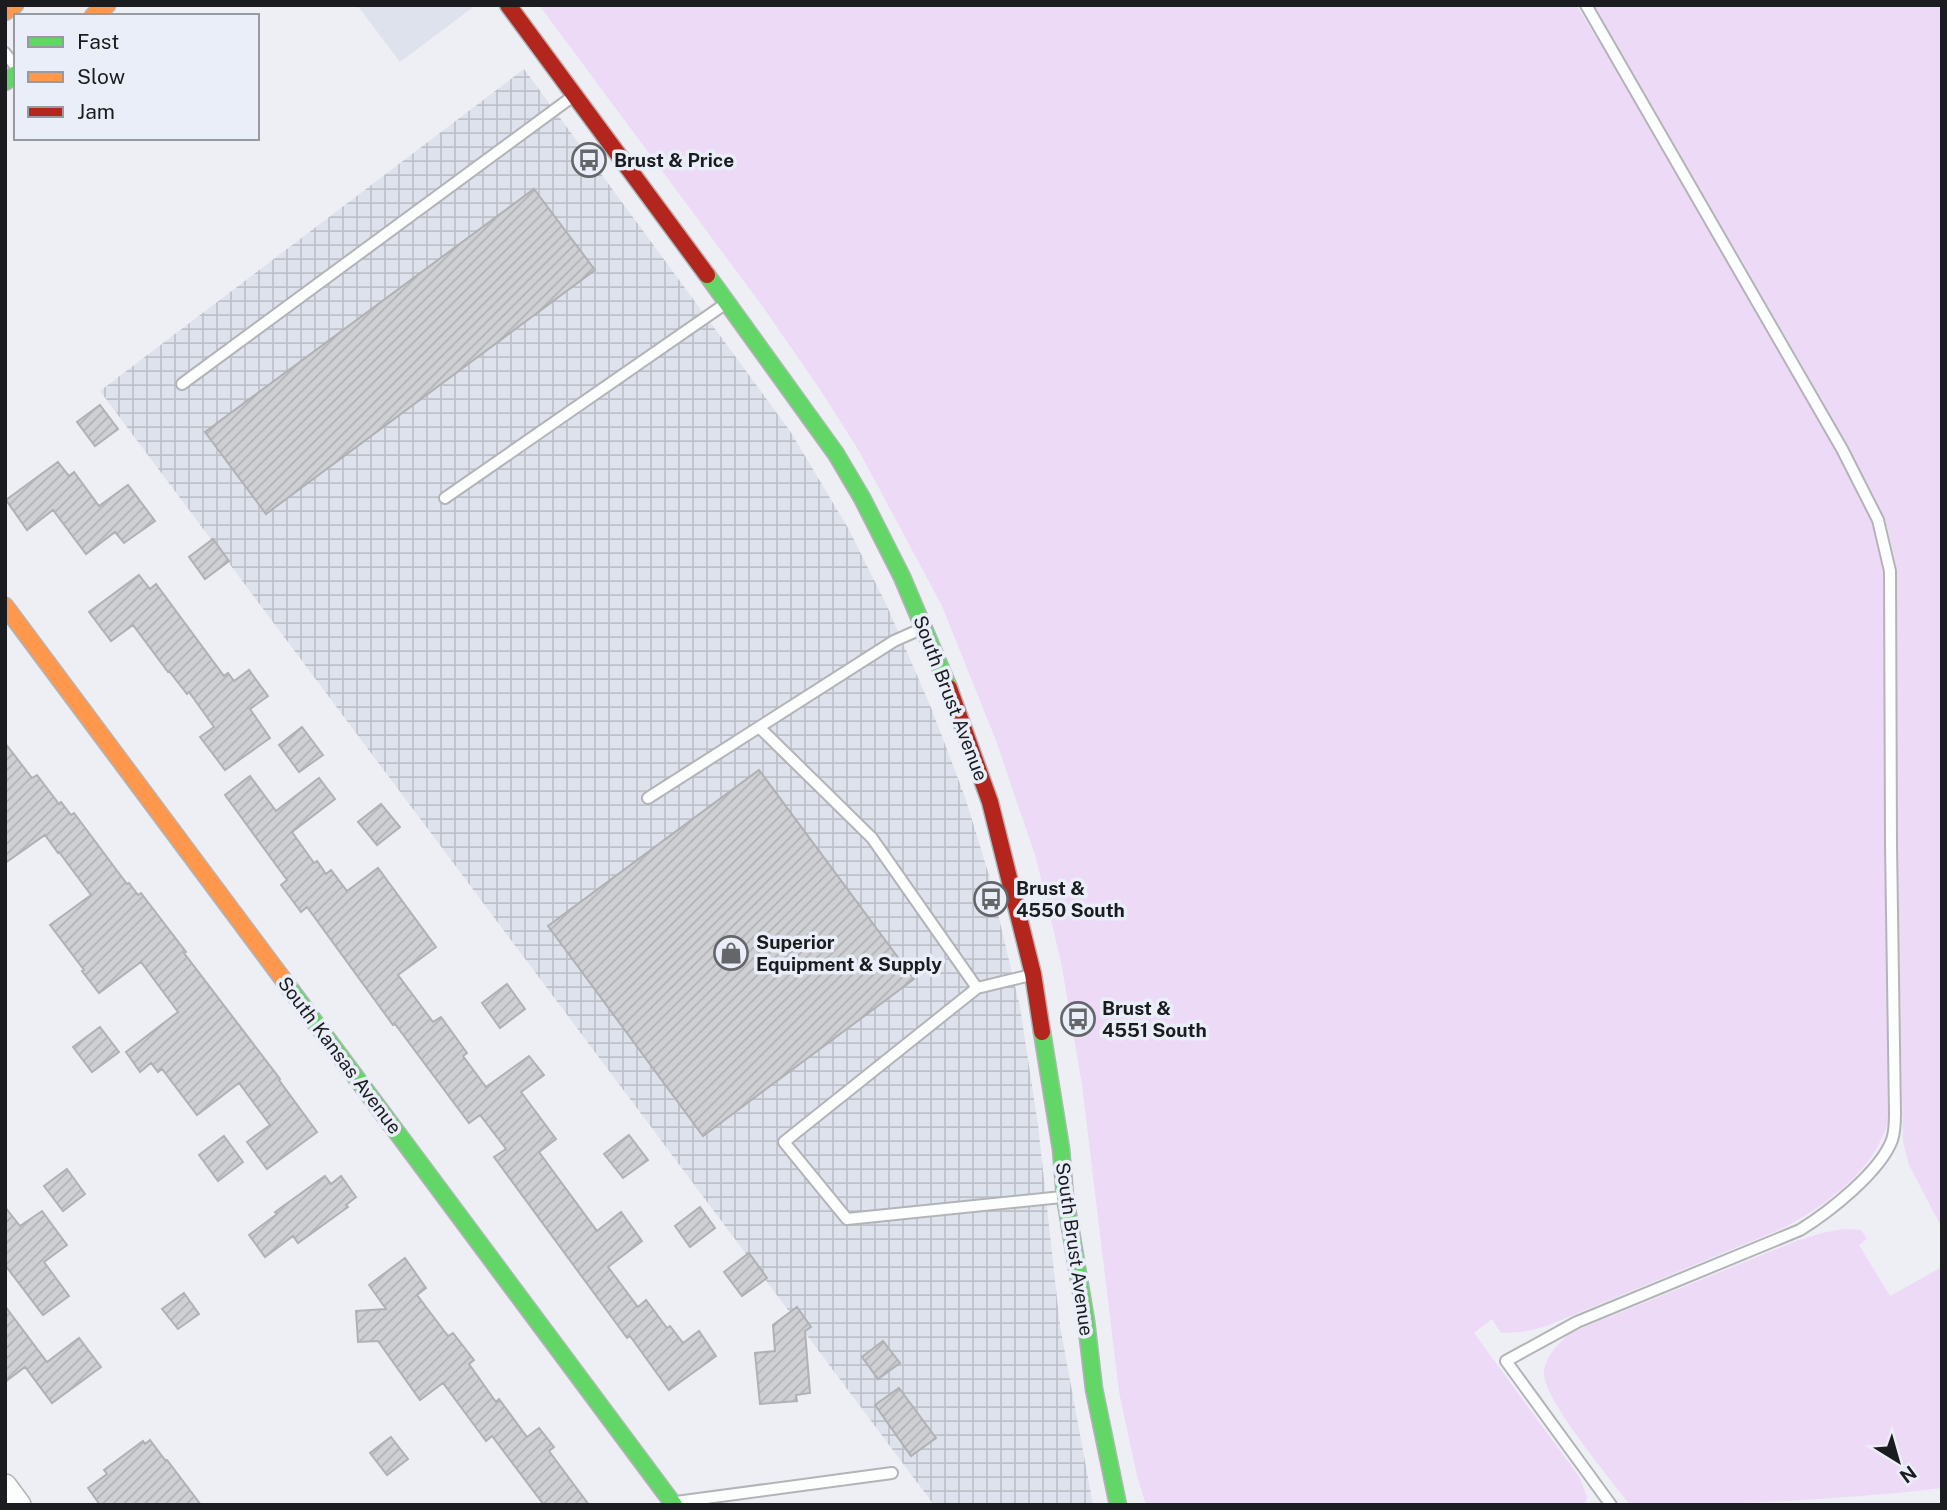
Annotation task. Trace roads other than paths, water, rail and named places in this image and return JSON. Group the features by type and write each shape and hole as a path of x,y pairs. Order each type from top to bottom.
{"street":[{"path":"5,12 15,5"},
{"name":"South Brust Avenue","path":"508,5 836,454 902,577 957,708 990,802 1033,974 1061,1149 1094,1389 1118,1505"},
{"name":"South Kansas Avenue","path":"5,606 673,1503"},
{"path":"5,1486 19,1505"}],"lane":[{"path":"1586,5 1842,449 1878,520 1890,572 1895,1128 1891,1141 1875,1167 1862,1181 1800,1230 1577,1322 1506,1361 1611,1505"},
{"path":"182,384 575,96"},
{"path":"445,498 727,303"},
{"path":"648,798 894,641 924,628"},
{"path":"759,727 872,838 977,988"},
{"path":"1033,974 977,988 785,1142 846,1219 1066,1197"},
{"path":"673,1503 891,1474"}],"place":[{"name":"Brust & Price","path":"589,160"},
{"name":"Brust & 4550 South","path":"991,899"},
{"name":"Superior Equipment & Supply","path":"731,953"},
{"name":"Brust & 4551 South","path":"1078,1019"}]}
